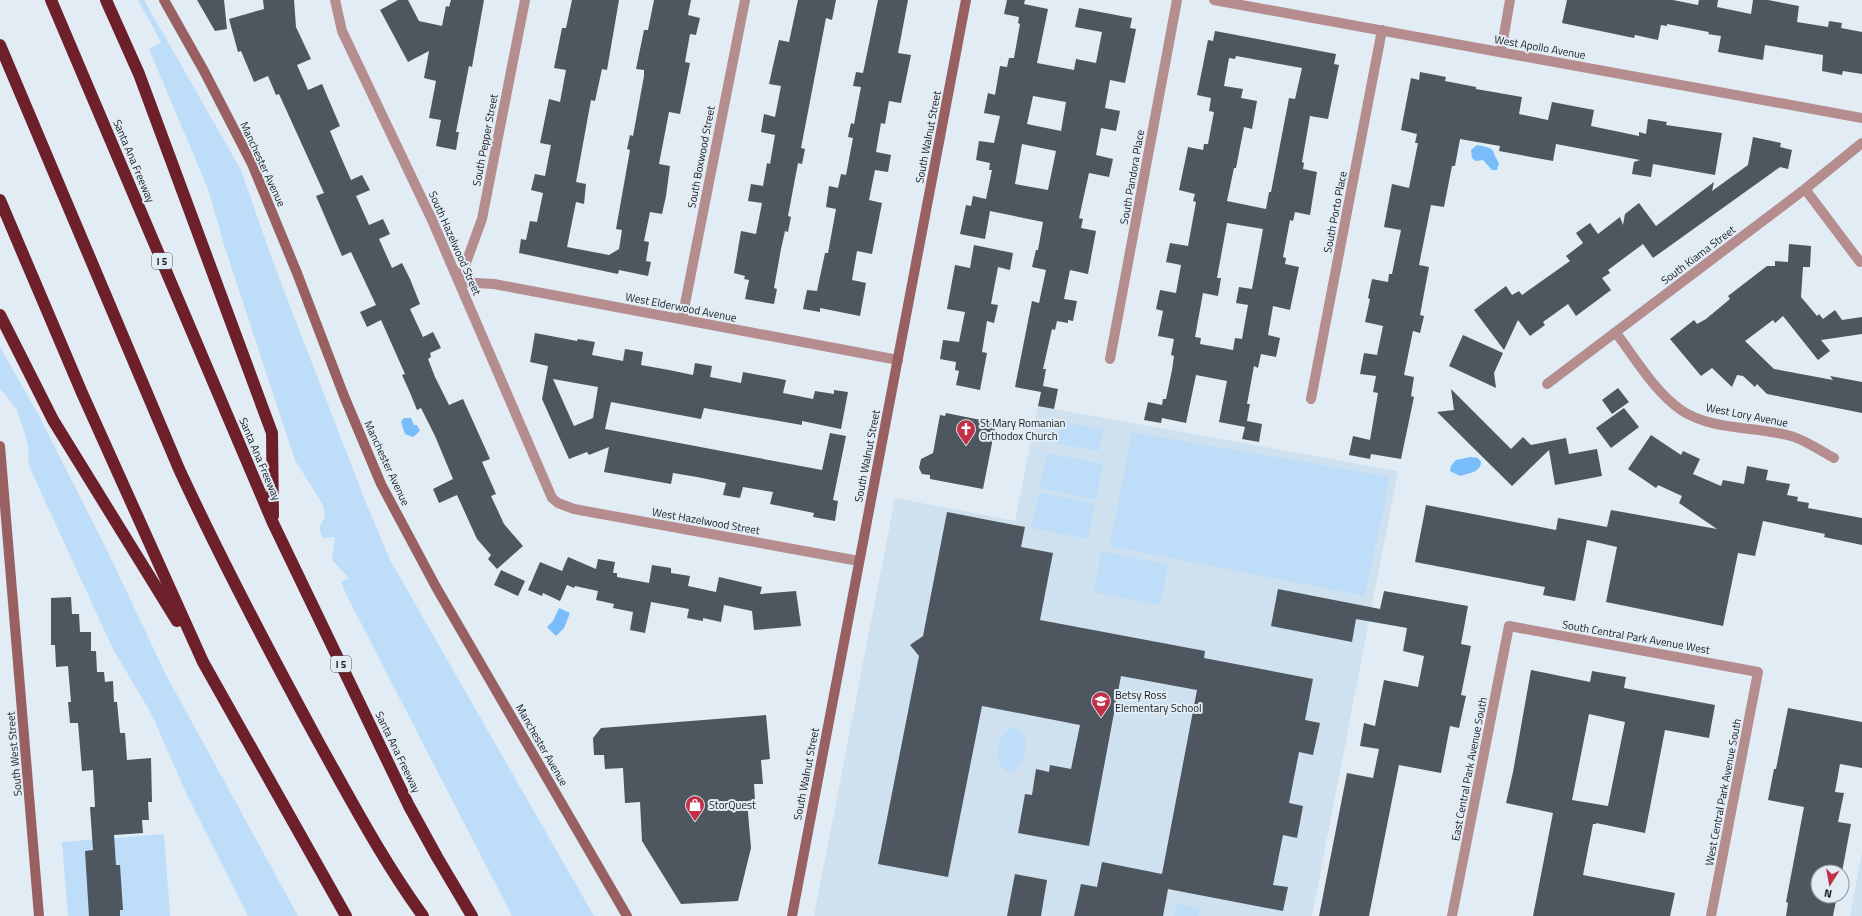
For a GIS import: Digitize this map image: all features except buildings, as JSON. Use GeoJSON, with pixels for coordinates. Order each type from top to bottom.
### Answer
{"type":"FeatureCollection","features":[{"type":"Feature","properties":{"kind":"highway","name":"Santa Ana Freeway"},"geometry":{"type":"LineString","coordinates":[[51,0],[273,523],[409,806],[472,916]]}},
{"type":"Feature","properties":{"kind":"highway"},"geometry":{"type":"LineString","coordinates":[[106,0],[138,74],[272,433],[273,523]]}},
{"type":"Feature","properties":{"kind":"highway"},"geometry":{"type":"LineString","coordinates":[[0,45],[179,469],[207,530],[266,647],[374,844],[399,883],[424,916]]}},
{"type":"Feature","properties":{"kind":"highway"},"geometry":{"type":"LineString","coordinates":[[0,200],[85,400],[203,662]]}},
{"type":"Feature","properties":{"kind":"highway"},"geometry":{"type":"LineString","coordinates":[[0,315],[53,420],[203,662],[346,916]]}},
{"type":"Feature","properties":{"kind":"street","name":"Manchester Avenue"},"geometry":{"type":"LineString","coordinates":[[164,0],[204,71],[252,164],[297,274],[344,396],[381,484],[436,587],[627,916]]}},
{"type":"Feature","properties":{"kind":"street","name":"South Hazelwood Street"},"geometry":{"type":"LineString","coordinates":[[335,0],[342,31],[432,220],[552,498]]}},
{"type":"Feature","properties":{"kind":"street","name":"South Pepper Street"},"geometry":{"type":"LineString","coordinates":[[459,282],[482,218],[525,0]]}},
{"type":"Feature","properties":{"kind":"street","name":"South Boxwood Street"},"geometry":{"type":"LineString","coordinates":[[682,319],[745,0]]}},
{"type":"Feature","properties":{"kind":"street","name":"South Walnut Street"},"geometry":{"type":"LineString","coordinates":[[792,916],[966,0]]}},
{"type":"Feature","properties":{"kind":"street","name":"South Pandora Place"},"geometry":{"type":"LineString","coordinates":[[1110,359],[1177,0]]}},
{"type":"Feature","properties":{"kind":"street","name":"West Apollo Avenue"},"geometry":{"type":"LineString","coordinates":[[1214,0],[1862,118]]}},
{"type":"Feature","properties":{"kind":"street"},"geometry":{"type":"LineString","coordinates":[[1500,52],[1510,0]]}},
{"type":"Feature","properties":{"kind":"street","name":"South Porto Place"},"geometry":{"type":"LineString","coordinates":[[1311,399],[1382,30]]}},
{"type":"Feature","properties":{"kind":"street","name":"South Kiama Street"},"geometry":{"type":"LineString","coordinates":[[1547,384],[1805,189],[1862,143]]}},
{"type":"Feature","properties":{"kind":"street"},"geometry":{"type":"LineString","coordinates":[[1805,189],[1860,262]]}},
{"type":"Feature","properties":{"kind":"street","name":"West Elderwood Avenue"},"geometry":{"type":"LineString","coordinates":[[459,282],[494,284],[898,360]]}},
{"type":"Feature","properties":{"kind":"street","name":"West Lory Avenue"},"geometry":{"type":"LineString","coordinates":[[1616,333],[1660,391],[1682,410],[1706,421],[1792,436],[1834,458]]}},
{"type":"Feature","properties":{"kind":"street","name":"South West Street"},"geometry":{"type":"LineString","coordinates":[[0,446],[39,916]]}},
{"type":"Feature","properties":{"kind":"street","name":"West Hazelwood Street"},"geometry":{"type":"LineString","coordinates":[[552,498],[558,503],[574,509],[860,561]]}},
{"type":"Feature","properties":{"kind":"street","name":"South Central Park Avenue West"},"geometry":{"type":"LineString","coordinates":[[1509,626],[1758,672]]}},
{"type":"Feature","properties":{"kind":"street","name":"East Central Park Avenue South"},"geometry":{"type":"LineString","coordinates":[[1452,916],[1509,626]]}},
{"type":"Feature","properties":{"kind":"street","name":"West Central Park Avenue South"},"geometry":{"type":"LineString","coordinates":[[1711,916],[1758,672]]}},
{"type":"Feature","properties":{"kind":"shaded area"},"geometry":{"type":"Polygon","coordinates":[[[138,0],[144,0],[241,170],[273,262],[366,503],[390,560],[594,916],[512,916],[347,596],[341,582],[349,578],[332,560],[335,537],[323,538],[319,528],[325,517],[323,505],[295,460],[225,248],[208,189],[149,49],[161,42],[138,0]]]}},
{"type":"Feature","properties":{"kind":"shaded area"},"geometry":{"type":"Polygon","coordinates":[[[0,347],[39,416],[106,548],[166,675],[298,916],[248,916],[187,795],[152,715],[113,649],[29,466],[28,444],[17,410],[0,388],[0,347]]]}},
{"type":"Feature","properties":{"kind":"shaded area","name":"Betsy Ross Elementary School"},"geometry":{"type":"Polygon","coordinates":[[[1038,406],[1398,471],[1312,916],[814,916],[895,498],[1015,521],[1038,406]]]}},
{"type":"Feature","properties":{"kind":"shaded area"},"geometry":{"type":"Polygon","coordinates":[[[1060,421],[1103,430],[1098,451],[1056,443],[1060,421]]]}},
{"type":"Feature","properties":{"kind":"shaded area"},"geometry":{"type":"Polygon","coordinates":[[[1132,432],[1390,477],[1365,596],[1110,546],[1132,432]]]}},
{"type":"Feature","properties":{"kind":"shaded area"},"geometry":{"type":"Polygon","coordinates":[[[1047,453],[1103,464],[1096,500],[1040,488],[1047,453]]]}},
{"type":"Feature","properties":{"kind":"shaded area"},"geometry":{"type":"Polygon","coordinates":[[[1039,492],[1095,504],[1088,539],[1032,528],[1039,492]]]}},
{"type":"Feature","properties":{"kind":"shaded area"},"geometry":{"type":"Polygon","coordinates":[[[1102,551],[1168,565],[1160,605],[1093,592],[1102,551]]]}},
{"type":"Feature","properties":{"kind":"shaded area"},"geometry":{"type":"Polygon","coordinates":[[[1011,728],[1017,728],[1021,732],[1026,741],[1026,746],[1024,757],[1019,767],[1009,772],[1001,768],[997,751],[1003,736],[1011,728]]]}},
{"type":"Feature","properties":{"kind":"shaded area"},"geometry":{"type":"Polygon","coordinates":[[[164,834],[170,916],[68,916],[62,842],[164,834]]]}},
{"type":"Feature","properties":{"kind":"shaded area"},"geometry":{"type":"Polygon","coordinates":[[[1862,853],[1862,916],[1850,916],[1862,853]]]}},
{"type":"Feature","properties":{"kind":"shaded area"},"geometry":{"type":"Polygon","coordinates":[[[1176,904],[1200,908],[1199,916],[1174,916],[1176,904]]]}},
{"type":"Feature","properties":{"kind":"water"},"geometry":{"type":"Polygon","coordinates":[[[1477,145],[1492,150],[1499,163],[1497,170],[1492,170],[1483,160],[1476,161],[1472,158],[1471,150],[1477,145]]]}},
{"type":"Feature","properties":{"kind":"water"},"geometry":{"type":"Polygon","coordinates":[[[404,418],[411,418],[414,425],[417,425],[420,431],[413,437],[405,434],[401,422],[404,418]]]}},
{"type":"Feature","properties":{"kind":"water"},"geometry":{"type":"Polygon","coordinates":[[[1470,457],[1478,458],[1481,462],[1477,470],[1460,476],[1450,471],[1451,466],[1456,460],[1470,457]]]}},
{"type":"Feature","properties":{"kind":"water"},"geometry":{"type":"Polygon","coordinates":[[[559,608],[570,613],[564,628],[556,636],[547,627],[553,621],[559,608]]]}},
{"type":"Feature","properties":{"kind":"place","name":"St Mary Romanian Orthodox Church"},"geometry":{"type":"Point","coordinates":[966,446]}},
{"type":"Feature","properties":{"kind":"place","name":"Betsy Ross Elementary School"},"geometry":{"type":"Point","coordinates":[1101,718]}},
{"type":"Feature","properties":{"kind":"place","name":"StorQuest"},"geometry":{"type":"Point","coordinates":[695,822]}}]}
